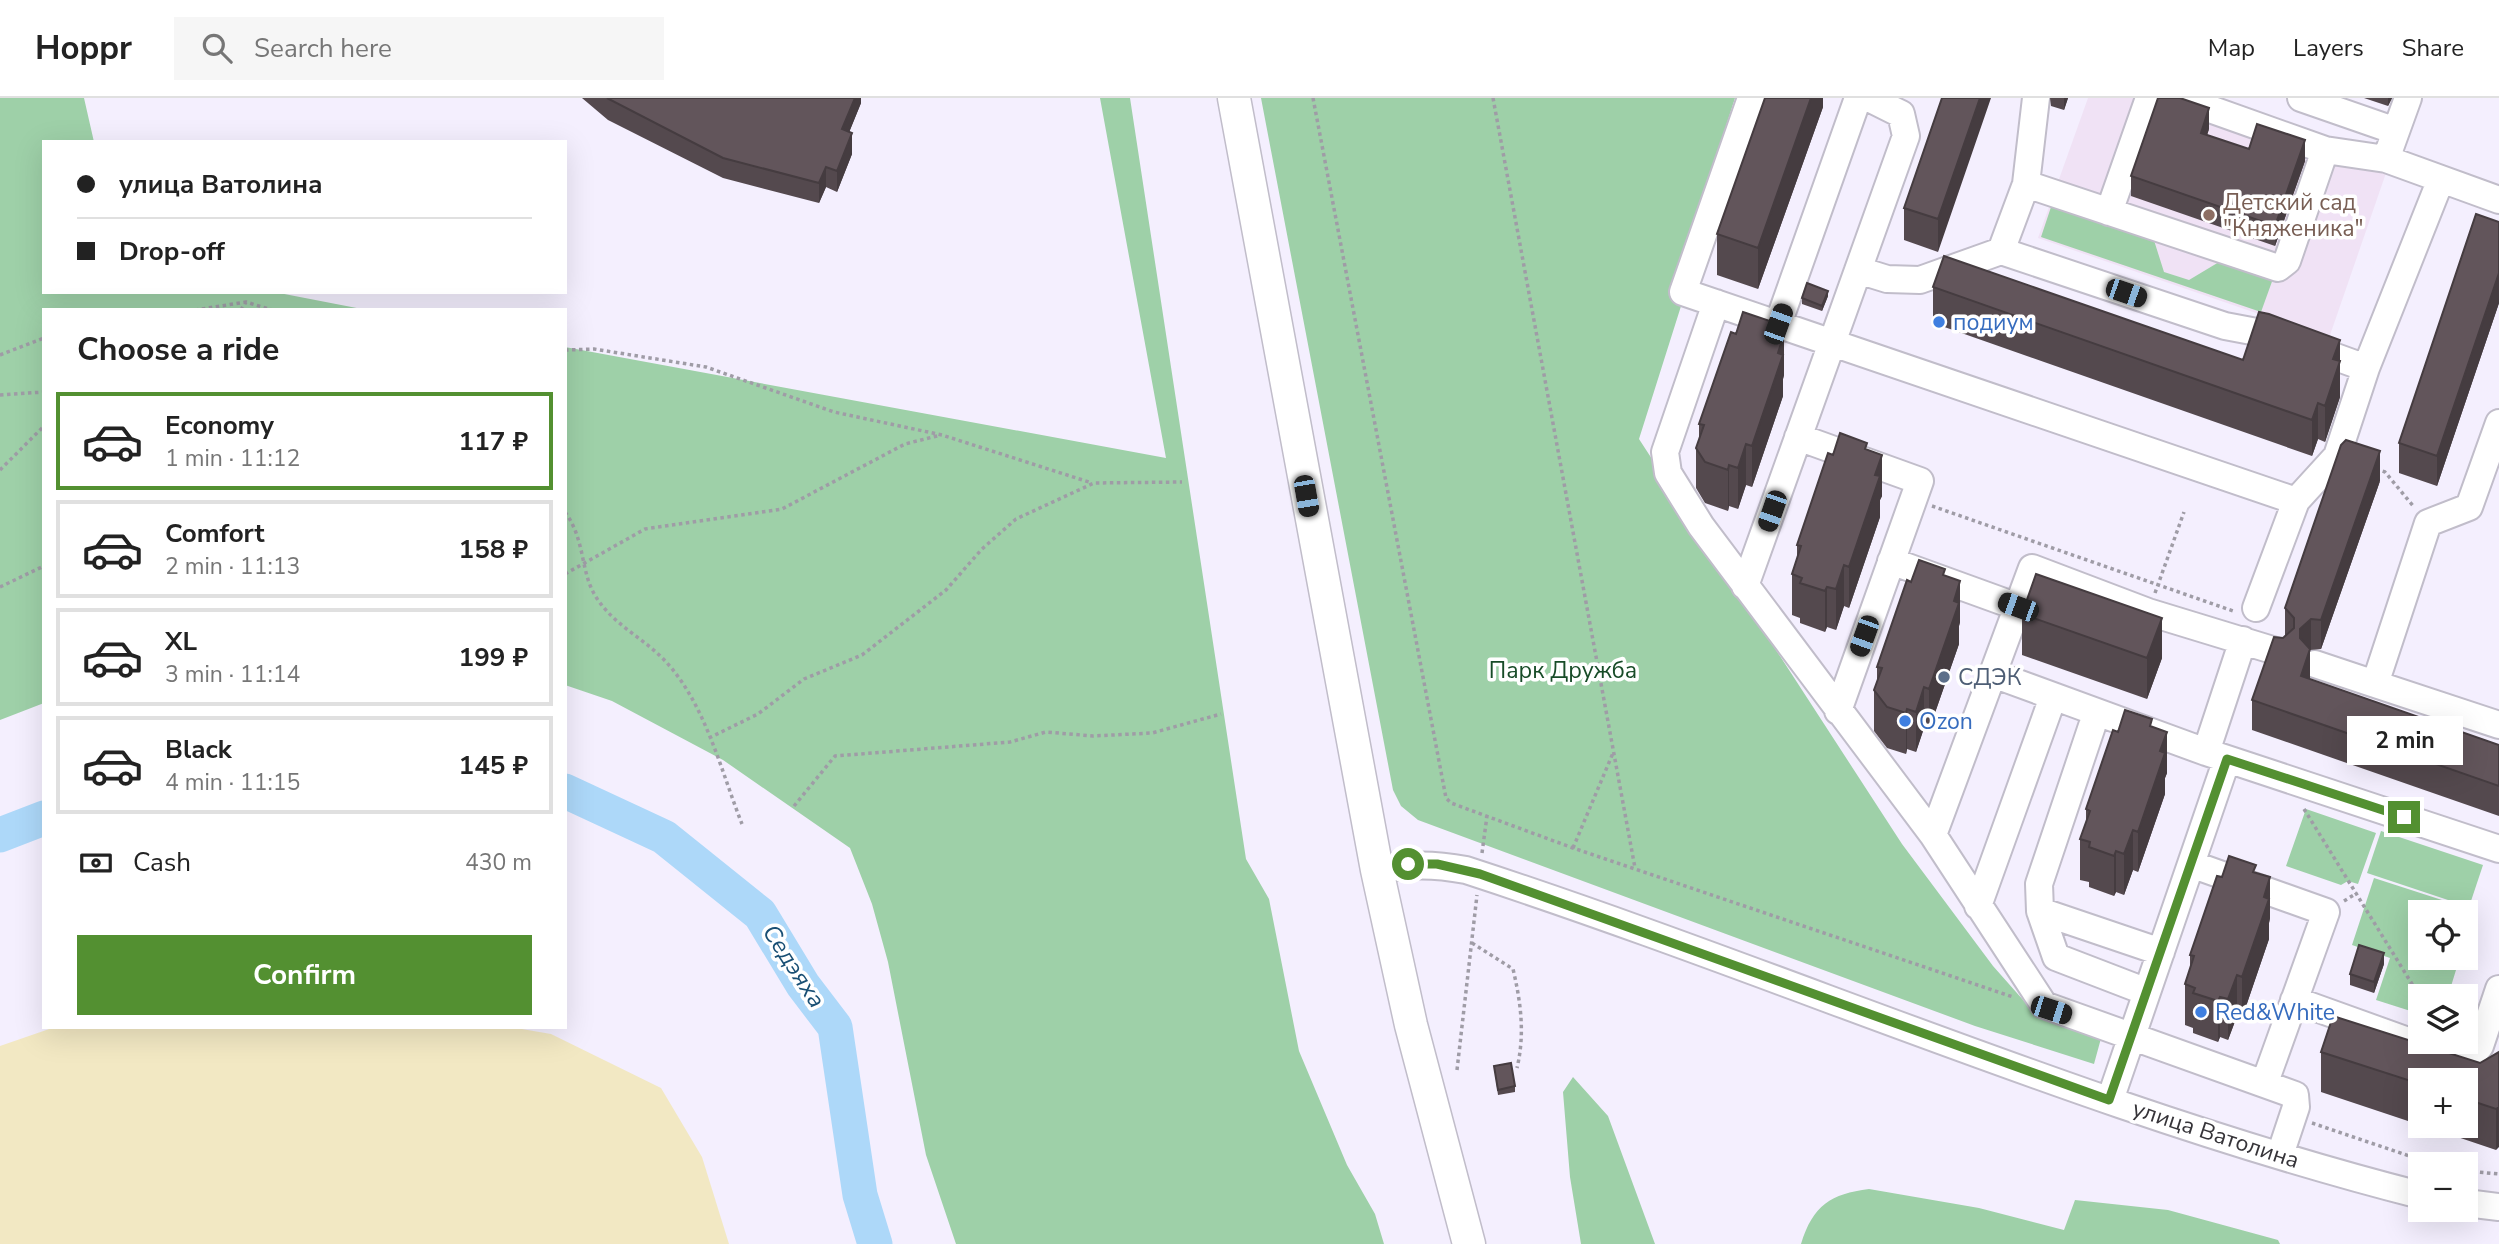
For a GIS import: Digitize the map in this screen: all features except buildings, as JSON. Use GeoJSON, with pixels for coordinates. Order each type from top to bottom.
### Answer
{"type":"FeatureCollection","features":[{"type":"Feature","properties":{"kind":"main road"},"geometry":{"type":"LineString","coordinates":[[1234,98],[1377,870],[1411,1025],[1469,1244]]}},
{"type":"Feature","properties":{"kind":"street"},"geometry":{"type":"LineString","coordinates":[[1751,98],[1683,292],[2296,501]]}},
{"type":"Feature","properties":{"kind":"street"},"geometry":{"type":"LineString","coordinates":[[2001,251],[2026,184],[2036,98]]}},
{"type":"Feature","properties":{"kind":"street"},"geometry":{"type":"LineString","coordinates":[[2109,212],[2149,98]]}},
{"type":"Feature","properties":{"kind":"street"},"geometry":{"type":"LineString","coordinates":[[2179,98],[2325,150],[2386,159],[2499,200]]}},
{"type":"Feature","properties":{"kind":"street"},"geometry":{"type":"LineString","coordinates":[[2301,98],[2396,131]]}},
{"type":"Feature","properties":{"kind":"street"},"geometry":{"type":"LineString","coordinates":[[2386,159],[2408,98]]}},
{"type":"Feature","properties":{"kind":"street"},"geometry":{"type":"LineString","coordinates":[[1745,586],[1906,136],[1906,121],[1901,114],[1872,99],[1778,324]]}},
{"type":"Feature","properties":{"kind":"street"},"geometry":{"type":"LineString","coordinates":[[2026,184],[2278,268],[2287,261],[2325,150]]}},
{"type":"Feature","properties":{"kind":"street"},"geometry":{"type":"LineString","coordinates":[[2256,608],[2296,501],[2337,456],[2366,368],[2441,179]]}},
{"type":"Feature","properties":{"kind":"street"},"geometry":{"type":"LineString","coordinates":[[1858,270],[1887,279],[1920,280],[2001,251],[2225,326],[2278,336],[2366,368]]}},
{"type":"Feature","properties":{"kind":"street"},"geometry":{"type":"LineString","coordinates":[[1716,303],[1664,462],[1668,474],[1700,526],[1933,835],[2044,1005],[2290,1091],[2297,1101],[2280,1155]]}},
{"type":"Feature","properties":{"kind":"street"},"geometry":{"type":"LineString","coordinates":[[2375,684],[2428,523],[2469,507],[2499,423]]}},
{"type":"Feature","properties":{"kind":"street"},"geometry":{"type":"LineString","coordinates":[[1798,437],[1920,481],[1838,711]]}},
{"type":"Feature","properties":{"kind":"street"},"geometry":{"type":"LineString","coordinates":[[1891,562],[2018,607]]}},
{"type":"Feature","properties":{"kind":"street"},"geometry":{"type":"LineString","coordinates":[[1933,835],[2032,568],[2148,612],[2279,652]]}},
{"type":"Feature","properties":{"kind":"street"},"geometry":{"type":"LineString","coordinates":[[2109,1100],[2191,864],[2243,640]]}},
{"type":"Feature","properties":{"kind":"street"},"geometry":{"type":"LineString","coordinates":[[2315,664],[2499,725]]}},
{"type":"Feature","properties":{"kind":"street"},"geometry":{"type":"LineString","coordinates":[[1993,674],[2217,756],[2499,849]]}},
{"type":"Feature","properties":{"kind":"street"},"geometry":{"type":"LineString","coordinates":[[1978,906],[2053,697]]}},
{"type":"Feature","properties":{"kind":"street"},"geometry":{"type":"LineString","coordinates":[[2092,726],[2039,884],[2040,911],[2056,957],[2147,992]]}},
{"type":"Feature","properties":{"kind":"street","name":"улица Ватолина"},"geometry":{"type":"LineString","coordinates":[[1377,870],[1408,864],[1437,864],[1480,874],[2109,1100],[2280,1155],[2408,1192]]}},
{"type":"Feature","properties":{"kind":"street"},"geometry":{"type":"LineString","coordinates":[[2191,864],[2326,912],[2265,1083]]}},
{"type":"Feature","properties":{"kind":"street"},"geometry":{"type":"LineString","coordinates":[[2040,911],[2161,952]]}},
{"type":"Feature","properties":{"kind":"street"},"geometry":{"type":"LineString","coordinates":[[2294,1000],[2458,1059],[2473,1054],[2480,1046],[2499,989]]}},
{"type":"Feature","properties":{"kind":"street"},"geometry":{"type":"LineString","coordinates":[[2478,1204],[2499,1207]]}},
{"type":"Feature","properties":{"kind":"path"},"geometry":{"type":"LineString","coordinates":[[1313,98],[1446,798],[1451,803],[1573,848],[2024,1001]]}},
{"type":"Feature","properties":{"kind":"path"},"geometry":{"type":"LineString","coordinates":[[1493,98],[1635,868]]}},
{"type":"Feature","properties":{"kind":"path"},"geometry":{"type":"LineString","coordinates":[[242,308],[246,302]]}},
{"type":"Feature","properties":{"kind":"path"},"geometry":{"type":"LineString","coordinates":[[208,308],[246,302],[266,308]]}},
{"type":"Feature","properties":{"kind":"path"},"geometry":{"type":"LineString","coordinates":[[0,355],[42,339]]}},
{"type":"Feature","properties":{"kind":"path"},"geometry":{"type":"LineString","coordinates":[[567,349],[594,349],[706,367],[834,412],[942,435],[1094,483],[1182,482]]}},
{"type":"Feature","properties":{"kind":"path"},"geometry":{"type":"LineString","coordinates":[[0,395],[42,393]]}},
{"type":"Feature","properties":{"kind":"path"},"geometry":{"type":"LineString","coordinates":[[0,470],[42,428]]}},
{"type":"Feature","properties":{"kind":"path"},"geometry":{"type":"LineString","coordinates":[[567,573],[579,568],[584,561],[645,529],[782,509],[905,444],[942,435]]}},
{"type":"Feature","properties":{"kind":"path"},"geometry":{"type":"LineString","coordinates":[[2373,468],[2385,472],[2428,523]]}},
{"type":"Feature","properties":{"kind":"path"},"geometry":{"type":"LineString","coordinates":[[709,738],[758,714],[804,679],[862,655],[946,590],[982,549],[1016,519],[1094,483]]}},
{"type":"Feature","properties":{"kind":"path"},"geometry":{"type":"LineString","coordinates":[[1913,499],[2228,610]]}},
{"type":"Feature","properties":{"kind":"path"},"geometry":{"type":"LineString","coordinates":[[2148,612],[2184,512]]}},
{"type":"Feature","properties":{"kind":"path"},"geometry":{"type":"LineString","coordinates":[[567,515],[577,529],[595,596],[621,626],[667,662],[695,704],[742,824]]}},
{"type":"Feature","properties":{"kind":"path"},"geometry":{"type":"LineString","coordinates":[[0,587],[42,567]]}},
{"type":"Feature","properties":{"kind":"path"},"geometry":{"type":"LineString","coordinates":[[794,806],[835,756],[1010,742],[1046,732],[1093,736],[1152,733],[1221,714]]}},
{"type":"Feature","properties":{"kind":"path"},"geometry":{"type":"LineString","coordinates":[[1573,848],[1615,750]]}},
{"type":"Feature","properties":{"kind":"path"},"geometry":{"type":"LineString","coordinates":[[2284,778],[2412,984]]}},
{"type":"Feature","properties":{"kind":"path"},"geometry":{"type":"LineString","coordinates":[[1457,1070],[1487,816]]}},
{"type":"Feature","properties":{"kind":"path"},"geometry":{"type":"LineString","coordinates":[[1472,943],[1513,969],[1520,998],[1522,1032],[1517,1068]]}},
{"type":"Feature","properties":{"kind":"path"},"geometry":{"type":"LineString","coordinates":[[2478,1172],[2499,1174]]}},
{"type":"Feature","properties":{"kind":"shaded area","name":"Детский сад \"Княженика\""},"geometry":{"type":"Polygon","coordinates":[[[2088,98],[2214,98],[2386,173],[2329,338],[2038,238],[2088,98]]]}},
{"type":"Feature","properties":{"kind":"green space"},"geometry":{"type":"Polygon","coordinates":[[[0,98],[84,98],[94,140],[42,140],[42,294],[284,294],[357,308],[42,308],[42,704],[0,720],[0,98]]]}},
{"type":"Feature","properties":{"kind":"green space"},"geometry":{"type":"Polygon","coordinates":[[[1100,98],[1130,98],[1246,859],[1269,899],[1299,1051],[1347,1165],[1375,1214],[1384,1244],[956,1244],[926,1155],[888,962],[872,904],[850,848],[723,760],[612,701],[567,686],[567,347],[1166,458],[1100,98]]]}},
{"type":"Feature","properties":{"kind":"green space","name":"Парк Дружба"},"geometry":{"type":"Polygon","coordinates":[[[1261,98],[1735,98],[1671,298],[1682,303],[1639,439],[1902,844],[1993,966],[2024,1001],[2103,1031],[2094,1064],[1975,1026],[1418,820],[1401,806],[1393,790],[1261,98]]]}},
{"type":"Feature","properties":{"kind":"green space"},"geometry":{"type":"Polygon","coordinates":[[[2053,201],[2152,234],[2164,272],[2189,280],[2224,259],[2274,276],[2261,312],[2041,237],[2053,201]]]}},
{"type":"Feature","properties":{"kind":"green space"},"geometry":{"type":"Polygon","coordinates":[[[2306,809],[2376,833],[2358,884],[2348,881],[2341,885],[2286,866],[2306,809]]]}},
{"type":"Feature","properties":{"kind":"green space"},"geometry":{"type":"Polygon","coordinates":[[[2381,831],[2483,865],[2471,900],[2448,900],[2367,873],[2381,831]]]}},
{"type":"Feature","properties":{"kind":"green space"},"geometry":{"type":"Polygon","coordinates":[[[2374,878],[2442,900],[2408,900],[2408,970],[2456,970],[2452,984],[2408,984],[2408,1010],[2376,1000],[2390,958],[2352,945],[2374,878]]]}},
{"type":"Feature","properties":{"kind":"green space"},"geometry":{"type":"Polygon","coordinates":[[[1573,1077],[1608,1116],[1655,1244],[1581,1244],[1570,1177],[1563,1092],[1573,1077]]]}},
{"type":"Feature","properties":{"kind":"green space"},"geometry":{"type":"Polygon","coordinates":[[[1869,1189],[1979,1208],[2064,1230],[2075,1200],[2168,1210],[2278,1240],[2280,1244],[1801,1244],[1811,1220],[1825,1204],[1844,1194],[1869,1189]]]}},
{"type":"Feature","properties":{"kind":"sand"},"geometry":{"type":"Polygon","coordinates":[[[49,1029],[522,1029],[551,1034],[661,1088],[702,1157],[729,1244],[0,1244],[0,1046],[49,1029]]]}},
{"type":"Feature","properties":{"kind":"waterway","name":"Седэяха"},"geometry":{"type":"LineString","coordinates":[[567,792],[664,837],[760,914],[803,985],[835,1027],[860,1195],[875,1244]]}},
{"type":"Feature","properties":{"kind":"waterway","name":"Седэяха"},"geometry":{"type":"LineString","coordinates":[[0,835],[42,819]]}},
{"type":"Feature","properties":{"kind":"place","name":"Детский сад \"Княженика\""},"geometry":{"type":"Point","coordinates":[2209,215]}},
{"type":"Feature","properties":{"kind":"place","name":"подиум"},"geometry":{"type":"Point","coordinates":[1939,322]}},
{"type":"Feature","properties":{"kind":"place","name":"СДЭК"},"geometry":{"type":"Point","coordinates":[1944,677]}},
{"type":"Feature","properties":{"kind":"place","name":"Ozon"},"geometry":{"type":"Point","coordinates":[1905,721]}},
{"type":"Feature","properties":{"kind":"place","name":"Red&White"},"geometry":{"type":"Point","coordinates":[2201,1012]}},
{"type":"Feature","properties":{"kind":"route"},"geometry":{"type":"LineString","coordinates":[[1408,864],[1437,864],[1480,874],[2109,1100],[2227,759],[2404,817]]}}]}
